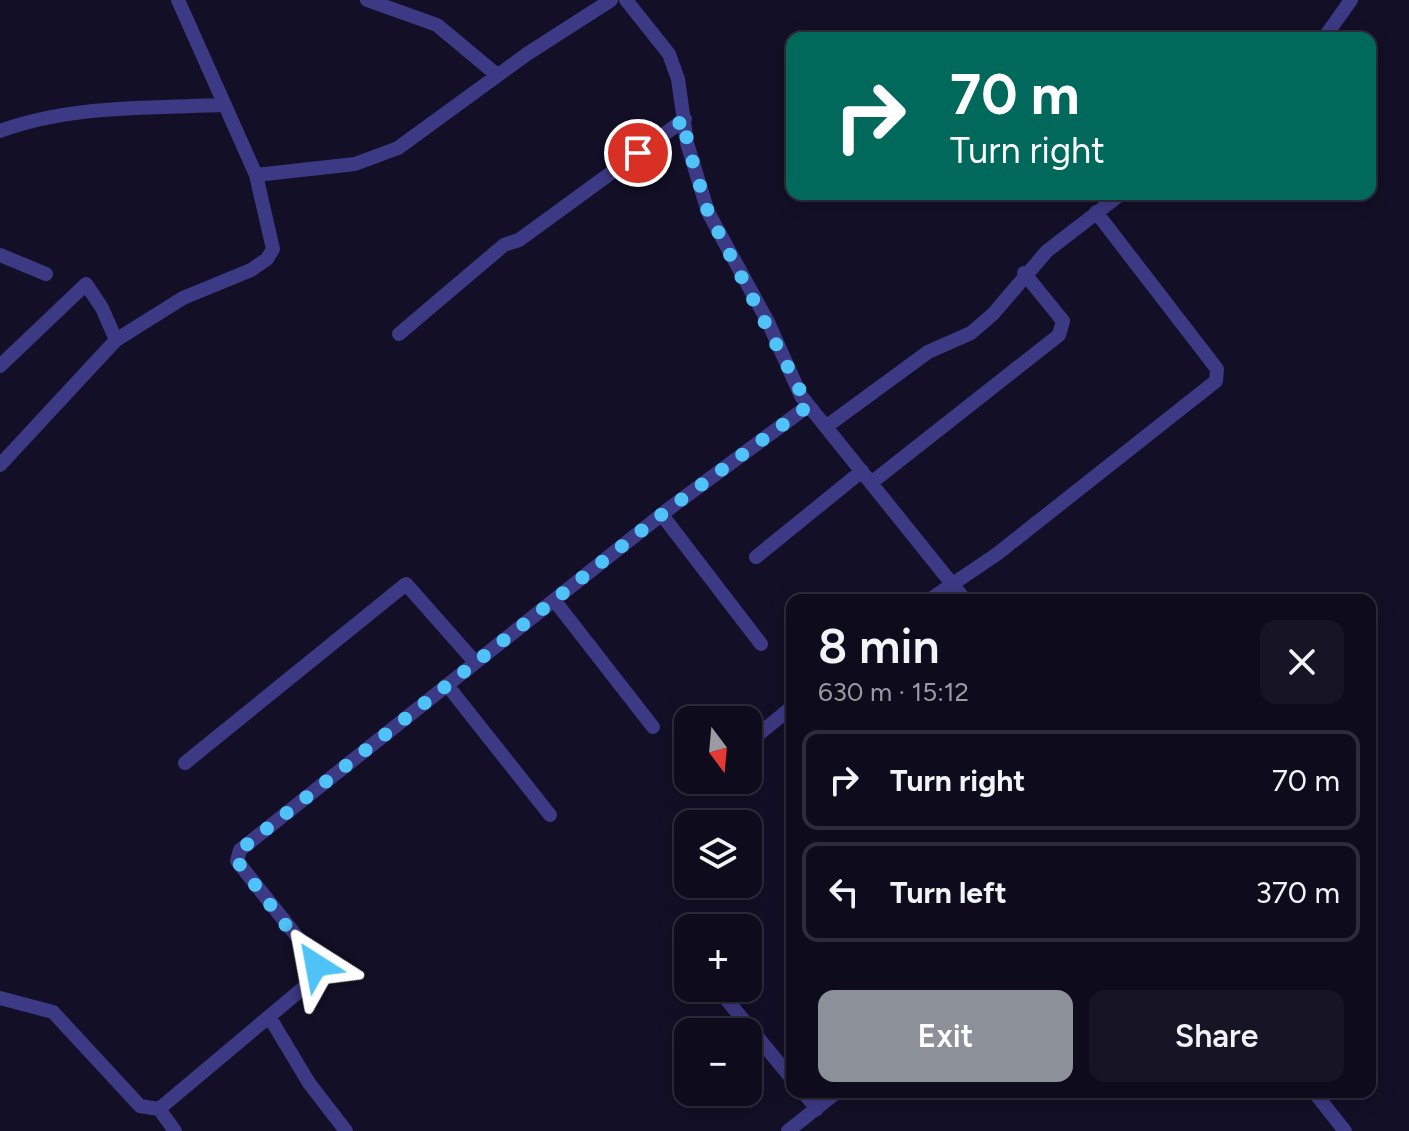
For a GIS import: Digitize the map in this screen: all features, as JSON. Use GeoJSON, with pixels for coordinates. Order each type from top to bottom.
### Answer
{"type":"FeatureCollection","features":[{"type":"Feature","properties":{"kind":"street"},"geometry":{"type":"LineString","coordinates":[[0,465],[116,340],[183,298],[251,270],[267,259],[274,242],[256,175],[178,0]]}},
{"type":"Feature","properties":{"kind":"street"},"geometry":{"type":"LineString","coordinates":[[367,0],[437,25],[497,75]]}},
{"type":"Feature","properties":{"kind":"street"},"geometry":{"type":"LineString","coordinates":[[256,175],[355,164],[398,148],[497,75],[611,0]]}},
{"type":"Feature","properties":{"kind":"street"},"geometry":{"type":"LineString","coordinates":[[626,0],[669,54],[678,79],[687,143],[708,212],[808,406],[959,594]]}},
{"type":"Feature","properties":{"kind":"street"},"geometry":{"type":"LineString","coordinates":[[1328,32],[1351,0]]}},
{"type":"Feature","properties":{"kind":"street"},"geometry":{"type":"LineString","coordinates":[[0,131],[31,120],[71,114],[225,105]]}},
{"type":"Feature","properties":{"kind":"street"},"geometry":{"type":"LineString","coordinates":[[399,334],[504,245],[519,240],[685,119]]}},
{"type":"Feature","properties":{"kind":"street"},"geometry":{"type":"LineString","coordinates":[[827,426],[928,352],[971,333],[1007,298],[1024,273],[1113,200]]}},
{"type":"Feature","properties":{"kind":"street"},"geometry":{"type":"LineString","coordinates":[[937,594],[997,554],[1216,381],[1217,369],[1096,212]]}},
{"type":"Feature","properties":{"kind":"street"},"geometry":{"type":"LineString","coordinates":[[0,255],[46,274]]}},
{"type":"Feature","properties":{"kind":"street"},"geometry":{"type":"LineString","coordinates":[[756,557],[1059,335],[1063,321],[1024,273]]}},
{"type":"Feature","properties":{"kind":"street"},"geometry":{"type":"LineString","coordinates":[[0,366],[86,284],[102,308],[116,340]]}},
{"type":"Feature","properties":{"kind":"street"},"geometry":{"type":"LineString","coordinates":[[159,1109],[315,978],[316,965],[237,861],[236,855],[662,515],[808,406]]}},
{"type":"Feature","properties":{"kind":"street"},"geometry":{"type":"LineString","coordinates":[[662,515],[761,644]]}},
{"type":"Feature","properties":{"kind":"street"},"geometry":{"type":"LineString","coordinates":[[185,763],[406,584],[475,662]]}},
{"type":"Feature","properties":{"kind":"street"},"geometry":{"type":"LineString","coordinates":[[554,600],[653,727]]}},
{"type":"Feature","properties":{"kind":"street"},"geometry":{"type":"LineString","coordinates":[[447,685],[550,815]]}},
{"type":"Feature","properties":{"kind":"street"},"geometry":{"type":"LineString","coordinates":[[762,732],[786,712]]}},
{"type":"Feature","properties":{"kind":"street"},"geometry":{"type":"LineString","coordinates":[[0,998],[53,1012],[140,1106],[159,1109],[175,1131]]}},
{"type":"Feature","properties":{"kind":"street"},"geometry":{"type":"LineString","coordinates":[[729,1002],[786,1072]]}},
{"type":"Feature","properties":{"kind":"street"},"geometry":{"type":"LineString","coordinates":[[270,1018],[309,1083],[346,1131]]}},
{"type":"Feature","properties":{"kind":"street"},"geometry":{"type":"LineString","coordinates":[[808,1098],[817,1109]]}},
{"type":"Feature","properties":{"kind":"street"},"geometry":{"type":"LineString","coordinates":[[788,1131],[830,1098]]}},
{"type":"Feature","properties":{"kind":"street"},"geometry":{"type":"LineString","coordinates":[[1319,1098],[1345,1131]]}},
{"type":"Feature","properties":{"kind":"route"},"geometry":{"type":"LineString","coordinates":[[316,965],[314,958],[237,861],[236,855],[240,850],[666,511],[808,406],[768,322],[708,212],[687,143],[685,119],[638,153]]}}]}
